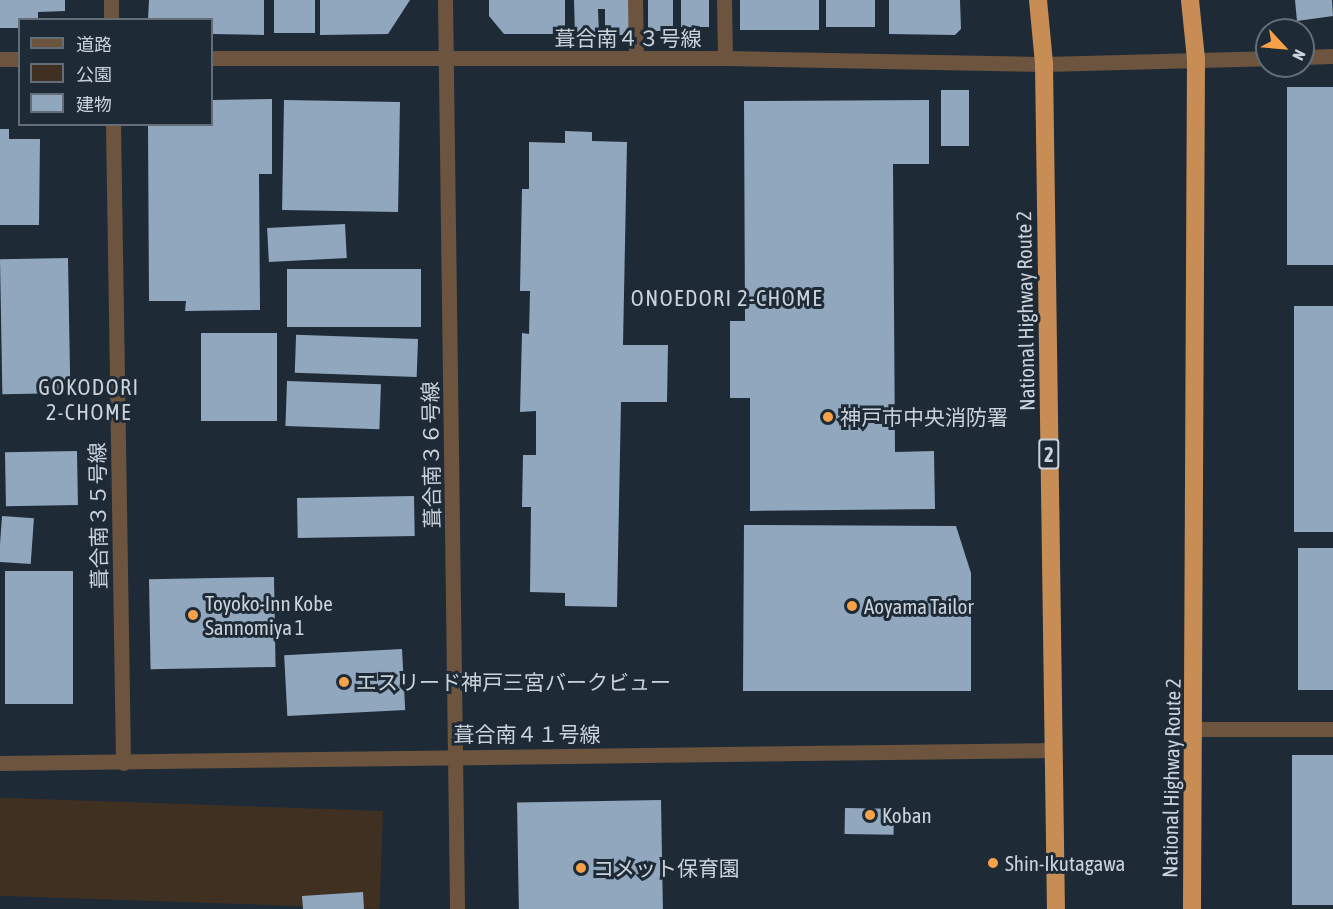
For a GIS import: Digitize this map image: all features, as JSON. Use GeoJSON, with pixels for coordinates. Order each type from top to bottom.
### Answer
{"type":"FeatureCollection","features":[{"type":"Feature","properties":{"kind":"highway","name":"National Highway Route 2"},"geometry":{"type":"LineString","coordinates":[[1038,0],[1044,64],[1056,909]]}},
{"type":"Feature","properties":{"kind":"highway","name":"National Highway Route 2"},"geometry":{"type":"LineString","coordinates":[[1190,0],[1196,59],[1195,729],[1192,909]]}},
{"type":"Feature","properties":{"kind":"street"},"geometry":{"type":"LineString","coordinates":[[111,0],[111,18]]}},
{"type":"Feature","properties":{"kind":"street","name":"葺合南３６号線"},"geometry":{"type":"LineString","coordinates":[[445,0],[457,909]]}},
{"type":"Feature","properties":{"kind":"street"},"geometry":{"type":"LineString","coordinates":[[635,0],[636,58]]}},
{"type":"Feature","properties":{"kind":"street"},"geometry":{"type":"LineString","coordinates":[[724,0],[724,58]]}},
{"type":"Feature","properties":{"kind":"street"},"geometry":{"type":"LineString","coordinates":[[1315,57],[1333,56]]}},
{"type":"Feature","properties":{"kind":"street","name":"葺合南４３号線"},"geometry":{"type":"LineString","coordinates":[[213,58],[446,60],[724,58],[1044,64],[1255,58]]}},
{"type":"Feature","properties":{"kind":"street"},"geometry":{"type":"LineString","coordinates":[[0,59],[18,59]]}},
{"type":"Feature","properties":{"kind":"street","name":"葺合南３５号線"},"geometry":{"type":"LineString","coordinates":[[113,126],[123,763]]}},
{"type":"Feature","properties":{"kind":"street"},"geometry":{"type":"LineString","coordinates":[[1195,729],[1333,729]]}},
{"type":"Feature","properties":{"kind":"street","name":"葺合南４１号線"},"geometry":{"type":"LineString","coordinates":[[0,764],[456,755],[1053,750]]}},
{"type":"Feature","properties":{"kind":"green space"},"geometry":{"type":"Polygon","coordinates":[[[0,798],[383,811],[380,909],[0,896],[0,798]]]}},
{"type":"Feature","properties":{"kind":"building"},"geometry":{"type":"Polygon","coordinates":[[[0,0],[65,0],[65,11],[38,12],[38,18],[18,18],[18,28],[0,28],[0,0]]]}},
{"type":"Feature","properties":{"kind":"building"},"geometry":{"type":"Polygon","coordinates":[[[149,0],[264,0],[264,35],[213,34],[213,18],[148,18],[149,0]]]}},
{"type":"Feature","properties":{"kind":"building"},"geometry":{"type":"Polygon","coordinates":[[[274,0],[315,0],[315,33],[274,33],[274,0]]]}},
{"type":"Feature","properties":{"kind":"building"},"geometry":{"type":"Polygon","coordinates":[[[320,0],[410,0],[388,34],[320,35],[320,0]]]}},
{"type":"Feature","properties":{"kind":"building"},"geometry":{"type":"Polygon","coordinates":[[[489,0],[565,0],[565,34],[504,34],[489,16],[489,0]]]}},
{"type":"Feature","properties":{"kind":"building"},"geometry":{"type":"Polygon","coordinates":[[[574,0],[631,0],[631,35],[605,35],[605,9],[598,9],[599,34],[575,35],[574,0]]]}},
{"type":"Feature","properties":{"kind":"building"},"geometry":{"type":"Polygon","coordinates":[[[648,0],[673,0],[673,31],[648,31],[648,0]]]}},
{"type":"Feature","properties":{"kind":"building"},"geometry":{"type":"Polygon","coordinates":[[[681,0],[709,0],[709,27],[681,27],[681,0]]]}},
{"type":"Feature","properties":{"kind":"building"},"geometry":{"type":"Polygon","coordinates":[[[740,0],[819,0],[819,30],[740,30],[740,0]]]}},
{"type":"Feature","properties":{"kind":"building"},"geometry":{"type":"Polygon","coordinates":[[[826,0],[875,0],[875,27],[826,27],[826,0]]]}},
{"type":"Feature","properties":{"kind":"building"},"geometry":{"type":"Polygon","coordinates":[[[889,0],[960,0],[961,29],[955,35],[889,34],[889,0]]]}},
{"type":"Feature","properties":{"kind":"building"},"geometry":{"type":"Polygon","coordinates":[[[1295,0],[1332,0],[1333,16],[1297,18],[1295,0]]]}},
{"type":"Feature","properties":{"kind":"building"},"geometry":{"type":"Polygon","coordinates":[[[1287,87],[1333,87],[1333,265],[1287,265],[1287,87]]]}},
{"type":"Feature","properties":{"kind":"building"},"geometry":{"type":"Polygon","coordinates":[[[941,90],[969,90],[969,146],[941,146],[941,90]]]}},
{"type":"Feature","properties":{"kind":"building"},"geometry":{"type":"Polygon","coordinates":[[[272,99],[272,174],[259,174],[260,310],[185,311],[186,301],[149,301],[148,126],[213,126],[213,100],[272,99]]]}},
{"type":"Feature","properties":{"kind":"building"},"geometry":{"type":"Polygon","coordinates":[[[284,100],[400,102],[398,212],[282,210],[284,100]]]}},
{"type":"Feature","properties":{"kind":"building"},"geometry":{"type":"Polygon","coordinates":[[[929,100],[929,164],[893,164],[895,452],[934,451],[935,509],[750,511],[750,398],[730,398],[730,321],[745,321],[744,101],[929,100]]]}},
{"type":"Feature","properties":{"kind":"building"},"geometry":{"type":"Polygon","coordinates":[[[0,129],[9,129],[9,139],[40,139],[39,225],[0,225],[0,129]]]}},
{"type":"Feature","properties":{"kind":"building"},"geometry":{"type":"Polygon","coordinates":[[[565,131],[592,132],[592,141],[627,142],[623,345],[668,345],[667,402],[621,402],[617,607],[565,606],[565,593],[530,592],[531,507],[522,507],[523,455],[536,455],[536,411],[520,412],[522,333],[529,334],[530,291],[520,291],[522,189],[529,189],[529,142],[565,143],[565,131]]]}},
{"type":"Feature","properties":{"kind":"building"},"geometry":{"type":"Polygon","coordinates":[[[345,224],[347,258],[269,262],[267,228],[345,224]]]}},
{"type":"Feature","properties":{"kind":"building"},"geometry":{"type":"Polygon","coordinates":[[[68,258],[70,393],[2,394],[0,259],[68,258]]]}},
{"type":"Feature","properties":{"kind":"building"},"geometry":{"type":"Polygon","coordinates":[[[287,269],[421,269],[421,327],[287,327],[287,269]]]}},
{"type":"Feature","properties":{"kind":"building"},"geometry":{"type":"Polygon","coordinates":[[[1294,306],[1333,306],[1333,532],[1294,532],[1294,306]]]}},
{"type":"Feature","properties":{"kind":"building"},"geometry":{"type":"Polygon","coordinates":[[[201,333],[277,333],[277,421],[201,421],[201,333]]]}},
{"type":"Feature","properties":{"kind":"building"},"geometry":{"type":"Polygon","coordinates":[[[296,335],[418,339],[417,377],[295,373],[296,335]]]}},
{"type":"Feature","properties":{"kind":"building"},"geometry":{"type":"Polygon","coordinates":[[[287,381],[381,384],[379,429],[285,426],[287,381]]]}},
{"type":"Feature","properties":{"kind":"building"},"geometry":{"type":"Polygon","coordinates":[[[77,451],[78,505],[6,506],[5,452],[77,451]]]}},
{"type":"Feature","properties":{"kind":"building"},"geometry":{"type":"Polygon","coordinates":[[[414,496],[415,536],[298,538],[297,498],[414,496]]]}},
{"type":"Feature","properties":{"kind":"building"},"geometry":{"type":"Polygon","coordinates":[[[2,516],[34,518],[31,564],[0,562],[2,516]]]}},
{"type":"Feature","properties":{"kind":"building"},"geometry":{"type":"Polygon","coordinates":[[[744,525],[956,526],[971,573],[971,691],[743,691],[744,525]]]}},
{"type":"Feature","properties":{"kind":"building"},"geometry":{"type":"Polygon","coordinates":[[[1298,548],[1333,548],[1333,690],[1298,690],[1298,548]]]}},
{"type":"Feature","properties":{"kind":"building"},"geometry":{"type":"Polygon","coordinates":[[[5,571],[73,571],[73,704],[5,704],[5,571]]]}},
{"type":"Feature","properties":{"kind":"building"},"geometry":{"type":"Polygon","coordinates":[[[274,577],[276,667],[151,669],[149,579],[274,577]]]}},
{"type":"Feature","properties":{"kind":"building","name":"エスリード神戸三宮バークビュー"},"geometry":{"type":"Polygon","coordinates":[[[402,649],[405,710],[287,716],[284,655],[402,649]]]}},
{"type":"Feature","properties":{"kind":"building"},"geometry":{"type":"Polygon","coordinates":[[[1292,755],[1333,755],[1333,905],[1292,905],[1292,755]]]}},
{"type":"Feature","properties":{"kind":"building"},"geometry":{"type":"Polygon","coordinates":[[[661,800],[663,909],[519,909],[517,803],[661,800]]]}},
{"type":"Feature","properties":{"kind":"building"},"geometry":{"type":"Polygon","coordinates":[[[845,808],[894,809],[894,835],[845,834],[845,808]]]}},
{"type":"Feature","properties":{"kind":"building"},"geometry":{"type":"Polygon","coordinates":[[[363,892],[364,909],[303,909],[302,896],[363,892]]]}},
{"type":"Feature","properties":{"kind":"place","name":"神戸市中央消防署"},"geometry":{"type":"Point","coordinates":[828,417]}},
{"type":"Feature","properties":{"kind":"place","name":"Aoyama Tailor"},"geometry":{"type":"Point","coordinates":[852,606]}},
{"type":"Feature","properties":{"kind":"place","name":"Toyoko-Inn Kobe Sannomiya 1"},"geometry":{"type":"Point","coordinates":[193,615]}},
{"type":"Feature","properties":{"kind":"place","name":"エスリード神戸三宮バークビュー"},"geometry":{"type":"Point","coordinates":[344,682]}},
{"type":"Feature","properties":{"kind":"place","name":"Koban"},"geometry":{"type":"Point","coordinates":[870,815]}},
{"type":"Feature","properties":{"kind":"place","name":"Shin-Ikutagawa"},"geometry":{"type":"Point","coordinates":[993,863]}},
{"type":"Feature","properties":{"kind":"place","name":"コメット保育園"},"geometry":{"type":"Point","coordinates":[581,868]}},
{"type":"Feature","properties":{"kind":"district","name":"ONOEDORI 2-CHOME"},"geometry":{"type":"Point","coordinates":[727,299]}},
{"type":"Feature","properties":{"kind":"district","name":"GOKODORI 2-CHOME"},"geometry":{"type":"Point","coordinates":[89,400]}}]}
